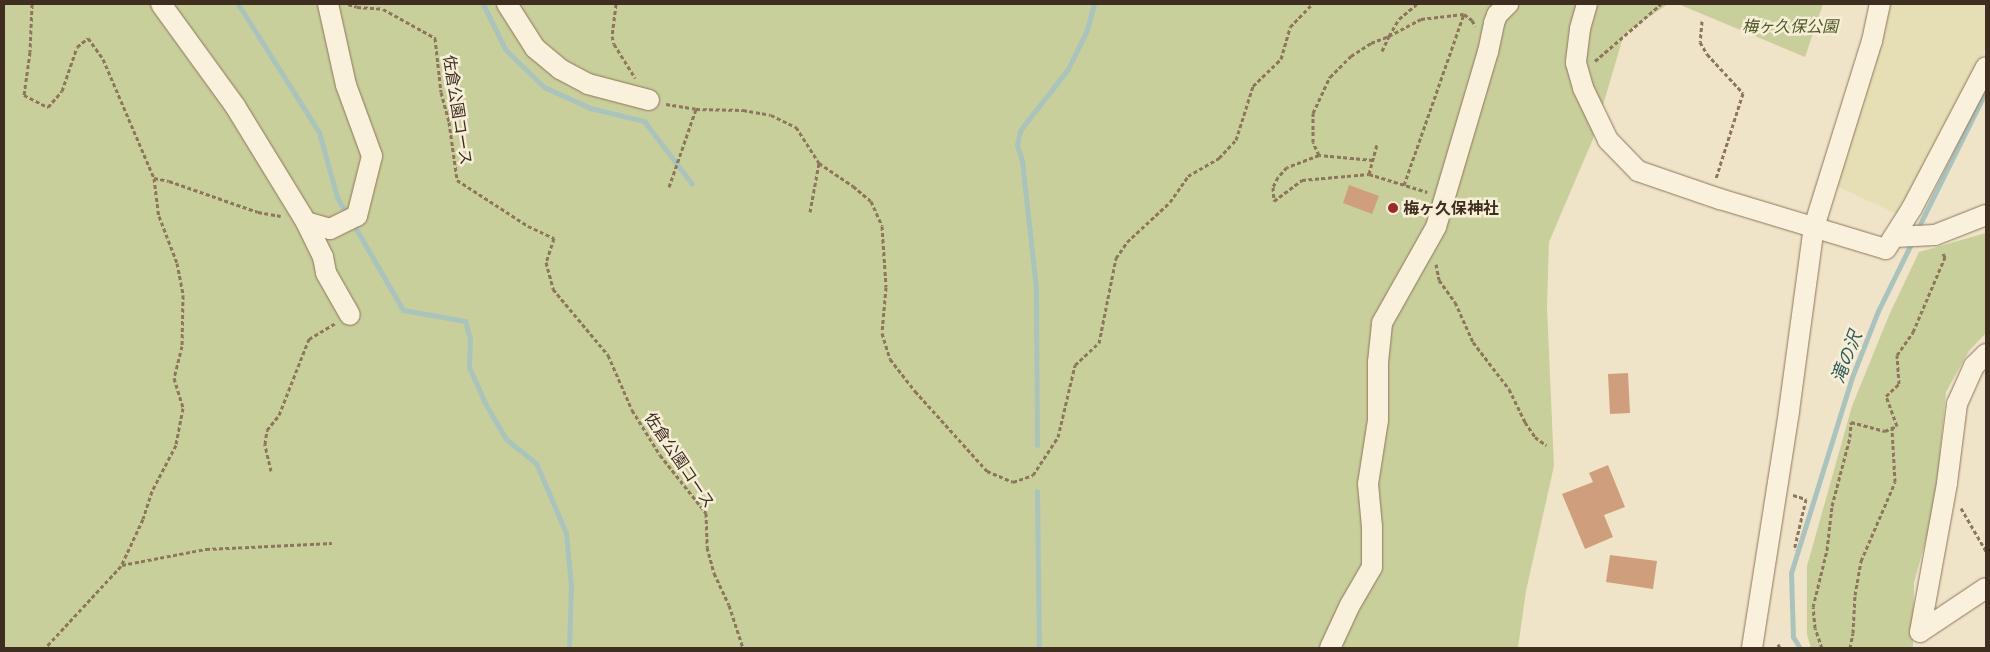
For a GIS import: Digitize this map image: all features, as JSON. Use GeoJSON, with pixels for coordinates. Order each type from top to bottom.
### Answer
{"type":"FeatureCollection","features":[{"type":"Feature","properties":{"kind":"street"},"geometry":{"type":"LineString","coordinates":[[161,4],[235,106],[306,222],[323,257],[326,273],[350,314]]}},
{"type":"Feature","properties":{"kind":"street"},"geometry":{"type":"LineString","coordinates":[[306,222],[330,229],[357,216],[372,156],[346,85],[328,4]]}},
{"type":"Feature","properties":{"kind":"street"},"geometry":{"type":"LineString","coordinates":[[507,4],[535,48],[560,69],[588,84],[649,100]]}},
{"type":"Feature","properties":{"kind":"street"},"geometry":{"type":"LineString","coordinates":[[1330,648],[1350,605],[1372,567],[1372,527],[1368,484],[1378,420],[1378,362],[1382,323],[1436,227],[1488,52],[1497,15],[1508,4]]}},
{"type":"Feature","properties":{"kind":"street"},"geometry":{"type":"LineString","coordinates":[[1586,4],[1580,29],[1576,63],[1583,88],[1608,140],[1638,171],[1710,196],[1886,249],[1898,237],[1986,67]]}},
{"type":"Feature","properties":{"kind":"street"},"geometry":{"type":"LineString","coordinates":[[1752,648],[1789,411],[1814,227],[1872,41],[1880,4]]}},
{"type":"Feature","properties":{"kind":"street"},"geometry":{"type":"LineString","coordinates":[[1898,237],[1931,235],[1986,215]]}},
{"type":"Feature","properties":{"kind":"street"},"geometry":{"type":"LineString","coordinates":[[1986,354],[1974,366],[1957,404],[1947,483],[1920,632],[1986,588]]}},
{"type":"Feature","properties":{"kind":"path"},"geometry":{"type":"LineString","coordinates":[[32,4],[30,52],[24,96],[48,107],[62,91],[77,47],[88,38],[103,59],[154,178],[159,216],[177,263],[183,295],[182,346],[174,378],[183,408],[176,445],[152,491],[144,519],[121,566],[45,648]]}},
{"type":"Feature","properties":{"kind":"path","name":"佐倉公園コース"},"geometry":{"type":"LineString","coordinates":[[348,4],[356,7],[383,9],[434,38],[441,92],[449,122],[457,180],[528,226],[554,238],[546,262],[553,289],[608,355],[632,410],[660,455],[706,513],[707,547],[714,573],[744,648]]}},
{"type":"Feature","properties":{"kind":"path"},"geometry":{"type":"LineString","coordinates":[[616,4],[612,36],[614,44],[649,100],[696,109],[743,110],[771,114],[796,127],[819,163],[853,186],[871,202],[882,226],[886,286],[882,333],[890,359],[915,391],[987,472],[1013,482],[1032,475],[1058,437],[1075,366],[1099,343],[1116,258],[1128,242],[1170,202],[1188,176],[1219,158],[1236,140],[1252,86],[1281,58],[1290,27],[1312,4]]}},
{"type":"Feature","properties":{"kind":"path"},"geometry":{"type":"LineString","coordinates":[[1382,51],[1399,19],[1417,4]]}},
{"type":"Feature","properties":{"kind":"path"},"geometry":{"type":"LineString","coordinates":[[1579,74],[1661,4]]}},
{"type":"Feature","properties":{"kind":"path"},"geometry":{"type":"LineString","coordinates":[[1404,184],[1464,14]]}},
{"type":"Feature","properties":{"kind":"path"},"geometry":{"type":"LineString","coordinates":[[1319,154],[1313,142],[1313,113],[1330,77],[1351,56],[1371,43],[1421,19],[1464,14],[1472,20],[1488,52]]}},
{"type":"Feature","properties":{"kind":"path"},"geometry":{"type":"LineString","coordinates":[[1702,21],[1700,42],[1707,54],[1743,92],[1710,196]]}},
{"type":"Feature","properties":{"kind":"path"},"geometry":{"type":"LineString","coordinates":[[670,186],[696,109]]}},
{"type":"Feature","properties":{"kind":"path"},"geometry":{"type":"LineString","coordinates":[[1369,174],[1377,144]]}},
{"type":"Feature","properties":{"kind":"path"},"geometry":{"type":"LineString","coordinates":[[1373,160],[1319,154],[1287,167],[1278,177],[1273,187],[1274,201],[1302,180],[1369,174],[1445,197]]}},
{"type":"Feature","properties":{"kind":"path"},"geometry":{"type":"LineString","coordinates":[[810,212],[819,163]]}},
{"type":"Feature","properties":{"kind":"path"},"geometry":{"type":"LineString","coordinates":[[154,178],[169,181],[258,212],[306,222]]}},
{"type":"Feature","properties":{"kind":"path"},"geometry":{"type":"LineString","coordinates":[[1822,648],[1815,628],[1813,607],[1827,550],[1832,506],[1850,437],[1851,422],[1885,431],[1897,426],[1886,396],[1899,384],[1897,355],[1913,332],[1945,257],[1931,235]]}},
{"type":"Feature","properties":{"kind":"path"},"geometry":{"type":"LineString","coordinates":[[1428,240],[1434,254],[1439,280],[1455,302],[1473,342],[1509,389],[1524,422],[1535,437],[1546,445]]}},
{"type":"Feature","properties":{"kind":"path"},"geometry":{"type":"LineString","coordinates":[[271,472],[265,444],[267,430],[279,415],[309,339],[350,314]]}},
{"type":"Feature","properties":{"kind":"path"},"geometry":{"type":"LineString","coordinates":[[1850,648],[1853,633],[1854,595],[1861,561],[1895,482],[1892,428]]}},
{"type":"Feature","properties":{"kind":"path"},"geometry":{"type":"LineString","coordinates":[[1947,483],[1986,551]]}},
{"type":"Feature","properties":{"kind":"path"},"geometry":{"type":"LineString","coordinates":[[1776,490],[1806,499],[1794,550]]}},
{"type":"Feature","properties":{"kind":"path"},"geometry":{"type":"LineString","coordinates":[[121,566],[206,549],[332,543]]}},
{"type":"Feature","properties":{"kind":"path"},"geometry":{"type":"LineString","coordinates":[[1778,644],[1780,648]]}},
{"type":"Feature","properties":{"kind":"shaded area"},"geometry":{"type":"Polygon","coordinates":[[[1889,4],[1986,4],[1986,49],[1899,215],[1836,186],[1889,4]]]}},
{"type":"Feature","properties":{"kind":"green space"},"geometry":{"type":"Polygon","coordinates":[[[4,4],[1668,4],[1624,34],[1593,139],[1549,242],[1547,307],[1554,466],[1526,591],[1518,648],[4,648],[4,4]]]}},
{"type":"Feature","properties":{"kind":"green space","name":"梅ヶ久保公園"},"geometry":{"type":"Polygon","coordinates":[[[1678,4],[1823,4],[1805,57],[1678,4]]]}},
{"type":"Feature","properties":{"kind":"green space"},"geometry":{"type":"Polygon","coordinates":[[[1986,233],[1986,333],[1969,351],[1946,392],[1935,506],[1914,583],[1913,648],[1811,648],[1807,635],[1807,566],[1852,406],[1890,313],[1919,252],[1986,233]]]}},
{"type":"Feature","properties":{"kind":"building"},"geometry":{"type":"Polygon","coordinates":[[[1349,185],[1379,196],[1372,214],[1343,203],[1349,185]]]}},
{"type":"Feature","properties":{"kind":"building"},"geometry":{"type":"Polygon","coordinates":[[[1628,373],[1630,413],[1610,414],[1608,374],[1628,373]]]}},
{"type":"Feature","properties":{"kind":"building"},"geometry":{"type":"Polygon","coordinates":[[[1608,465],[1625,507],[1604,515],[1613,537],[1585,549],[1562,494],[1593,482],[1589,473],[1608,465]]]}},
{"type":"Feature","properties":{"kind":"building"},"geometry":{"type":"Polygon","coordinates":[[[1610,555],[1657,561],[1653,589],[1606,582],[1610,555]]]}},
{"type":"Feature","properties":{"kind":"waterway"},"geometry":{"type":"LineString","coordinates":[[238,4],[319,132],[337,197],[347,215]]}},
{"type":"Feature","properties":{"kind":"waterway"},"geometry":{"type":"LineString","coordinates":[[483,4],[505,49],[544,87],[590,108],[644,121],[692,184]]}},
{"type":"Feature","properties":{"kind":"waterway"},"geometry":{"type":"LineString","coordinates":[[1037,445],[1036,288],[1022,161],[1017,145],[1020,131],[1068,69],[1087,30],[1094,4]]}},
{"type":"Feature","properties":{"kind":"waterway","name":"滝の沢"},"geometry":{"type":"LineString","coordinates":[[1917,230],[1986,91]]}},
{"type":"Feature","properties":{"kind":"waterway"},"geometry":{"type":"LineString","coordinates":[[352,222],[403,310],[465,321],[470,338],[469,367],[485,403],[506,439],[536,463],[566,533],[571,587],[569,648]]}},
{"type":"Feature","properties":{"kind":"waterway","name":"滝の沢"},"geometry":{"type":"LineString","coordinates":[[1800,648],[1793,637],[1791,573],[1852,377],[1878,311],[1913,240]]}},
{"type":"Feature","properties":{"kind":"waterway"},"geometry":{"type":"LineString","coordinates":[[1037,491],[1039,648]]}},
{"type":"Feature","properties":{"kind":"place","name":"梅ヶ久保神社"},"geometry":{"type":"Point","coordinates":[1393,208]}}]}
